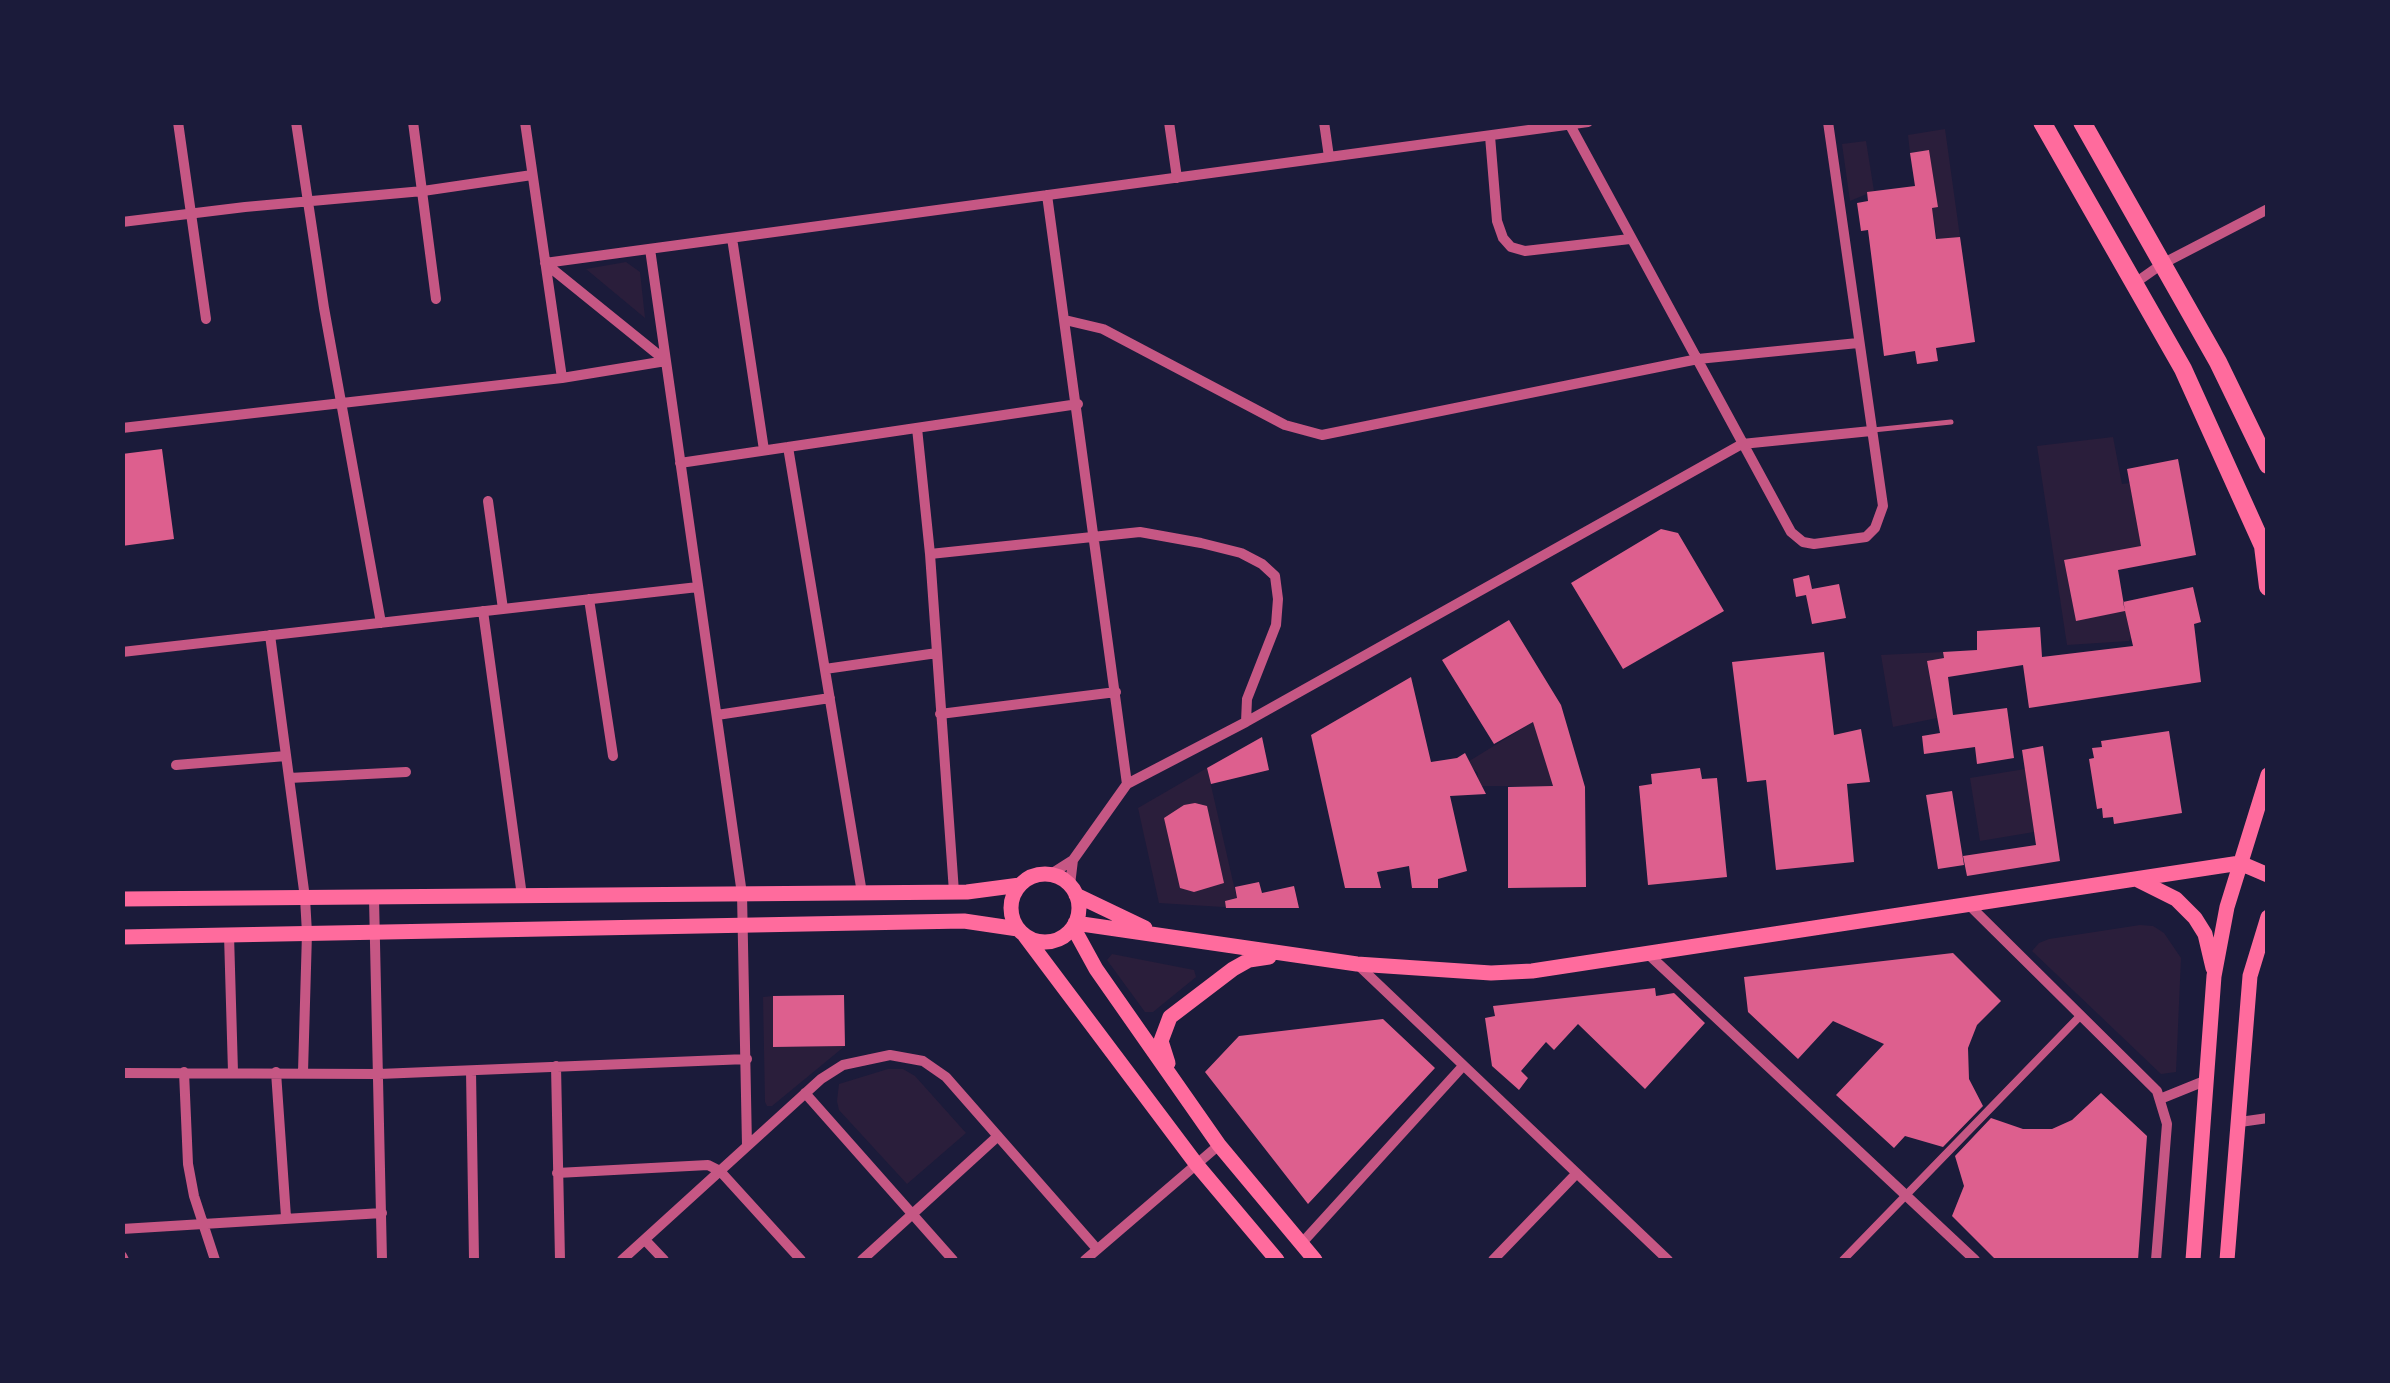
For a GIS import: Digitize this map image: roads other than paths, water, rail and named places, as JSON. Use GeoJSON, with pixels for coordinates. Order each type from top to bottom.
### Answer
{"type":"FeatureCollection","features":[{"type":"Feature","properties":{"kind":"main road"},"geometry":{"type":"LineString","coordinates":[[2042,122],[2183,369],[2265,545],[2268,587]]}},
{"type":"Feature","properties":{"kind":"main road"},"geometry":{"type":"LineString","coordinates":[[2082,122],[2218,362],[2268,465]]}},
{"type":"Feature","properties":{"kind":"main road"},"geometry":{"type":"LineString","coordinates":[[2193,1260],[2214,976],[2227,907],[2268,774]]}},
{"type":"Feature","properties":{"kind":"main road"},"geometry":{"type":"LineString","coordinates":[[1074,925],[1357,964],[1505,972],[2240,862],[2268,875]]}},
{"type":"Feature","properties":{"kind":"main road"},"geometry":{"type":"LineString","coordinates":[[122,900],[954,892],[1020,885],[1040,874],[1051,874],[1073,890],[1158,934]]}},
{"type":"Feature","properties":{"kind":"main road"},"geometry":{"type":"LineString","coordinates":[[2136,879],[2176,899],[2195,918],[2205,934],[2214,976]]}},
{"type":"Feature","properties":{"kind":"main road"},"geometry":{"type":"LineString","coordinates":[[1020,885],[1012,902],[1022,932],[1197,1165],[1277,1260]]}},
{"type":"Feature","properties":{"kind":"main road"},"geometry":{"type":"LineString","coordinates":[[122,937],[964,922],[1022,932],[1046,942],[1066,935],[1074,925],[1078,904],[1073,890]]}},
{"type":"Feature","properties":{"kind":"main road"},"geometry":{"type":"LineString","coordinates":[[2227,1260],[2250,976],[2268,917]]}},
{"type":"Feature","properties":{"kind":"main road"},"geometry":{"type":"LineString","coordinates":[[1074,925],[1096,969],[1219,1145],[1315,1260]]}},
{"type":"Feature","properties":{"kind":"main road"},"geometry":{"type":"LineString","coordinates":[[1189,1102],[1163,1054],[1164,1028],[1170,1017],[1249,960],[1291,955]]}},
{"type":"Feature","properties":{"kind":"street"},"geometry":{"type":"LineString","coordinates":[[178,122],[206,319]]}},
{"type":"Feature","properties":{"kind":"street"},"geometry":{"type":"LineString","coordinates":[[296,122],[306,202],[381,622]]}},
{"type":"Feature","properties":{"kind":"street"},"geometry":{"type":"LineString","coordinates":[[413,122],[436,299]]}},
{"type":"Feature","properties":{"kind":"street"},"geometry":{"type":"LineString","coordinates":[[525,122],[562,378]]}},
{"type":"Feature","properties":{"kind":"street"},"geometry":{"type":"LineString","coordinates":[[1169,122],[1177,178]]}},
{"type":"Feature","properties":{"kind":"street"},"geometry":{"type":"LineString","coordinates":[[1324,122],[1329,157]]}},
{"type":"Feature","properties":{"kind":"street"},"geometry":{"type":"LineString","coordinates":[[545,263],[1490,136],[1515,127],[1588,122]]}},
{"type":"Feature","properties":{"kind":"street"},"geometry":{"type":"LineString","coordinates":[[1570,125],[1796,538],[1814,544],[1856,541],[1875,528],[1883,506],[1828,122]]}},
{"type":"Feature","properties":{"kind":"street"},"geometry":{"type":"LineString","coordinates":[[1490,136],[1497,221],[1502,238],[1511,248],[1525,251],[1630,239]]}},
{"type":"Feature","properties":{"kind":"street"},"geometry":{"type":"LineString","coordinates":[[122,222],[422,191],[532,175]]}},
{"type":"Feature","properties":{"kind":"street"},"geometry":{"type":"LineString","coordinates":[[1047,195],[1127,784]]}},
{"type":"Feature","properties":{"kind":"street"},"geometry":{"type":"LineString","coordinates":[[2135,283],[2162,264],[2268,209]]}},
{"type":"Feature","properties":{"kind":"street"},"geometry":{"type":"LineString","coordinates":[[732,238],[764,450]]}},
{"type":"Feature","properties":{"kind":"street"},"geometry":{"type":"LineString","coordinates":[[650,249],[742,894],[747,1146]]}},
{"type":"Feature","properties":{"kind":"street"},"geometry":{"type":"LineString","coordinates":[[545,263],[666,361]]}},
{"type":"Feature","properties":{"kind":"street"},"geometry":{"type":"LineString","coordinates":[[1066,320],[1103,328],[1285,425],[1322,435],[1698,359],[1858,344]]}},
{"type":"Feature","properties":{"kind":"street"},"geometry":{"type":"LineString","coordinates":[[122,428],[562,378],[666,361]]}},
{"type":"Feature","properties":{"kind":"street"},"geometry":{"type":"LineString","coordinates":[[680,463],[1078,404]]}},
{"type":"Feature","properties":{"kind":"street"},"geometry":{"type":"LineString","coordinates":[[916,428],[930,554],[954,892]]}},
{"type":"Feature","properties":{"kind":"street"},"geometry":{"type":"LineString","coordinates":[[1051,874],[1073,860],[1127,784],[1246,722],[1742,444],[1870,431]]}},
{"type":"Feature","properties":{"kind":"street"},"geometry":{"type":"LineString","coordinates":[[788,447],[862,893]]}},
{"type":"Feature","properties":{"kind":"street"},"geometry":{"type":"LineString","coordinates":[[488,501],[503,609]]}},
{"type":"Feature","properties":{"kind":"street"},"geometry":{"type":"LineString","coordinates":[[930,554],[1095,536],[1164,534],[1241,554],[1262,564],[1274,576],[1278,599],[1276,625],[1247,699],[1246,722]]}},
{"type":"Feature","properties":{"kind":"street"},"geometry":{"type":"LineString","coordinates":[[122,652],[698,586]]}},
{"type":"Feature","properties":{"kind":"street"},"geometry":{"type":"LineString","coordinates":[[588,599],[613,756]]}},
{"type":"Feature","properties":{"kind":"street"},"geometry":{"type":"LineString","coordinates":[[483,611],[522,896]]}},
{"type":"Feature","properties":{"kind":"street"},"geometry":{"type":"LineString","coordinates":[[270,636],[308,934],[303,1072]]}},
{"type":"Feature","properties":{"kind":"street"},"geometry":{"type":"LineString","coordinates":[[825,669],[937,653]]}},
{"type":"Feature","properties":{"kind":"street"},"geometry":{"type":"LineString","coordinates":[[940,714],[1116,692]]}},
{"type":"Feature","properties":{"kind":"street"},"geometry":{"type":"LineString","coordinates":[[716,714],[830,698]]}},
{"type":"Feature","properties":{"kind":"street"},"geometry":{"type":"LineString","coordinates":[[176,765],[286,756]]}},
{"type":"Feature","properties":{"kind":"street"},"geometry":{"type":"LineString","coordinates":[[289,778],[406,772]]}},
{"type":"Feature","properties":{"kind":"street"},"geometry":{"type":"LineString","coordinates":[[1073,860],[1073,890]]}},
{"type":"Feature","properties":{"kind":"street"},"geometry":{"type":"LineString","coordinates":[[374,898],[382,1260]]}},
{"type":"Feature","properties":{"kind":"street"},"geometry":{"type":"LineString","coordinates":[[1967,902],[2156,1090],[2167,1124],[2156,1260]]}},
{"type":"Feature","properties":{"kind":"street"},"geometry":{"type":"LineString","coordinates":[[229,935],[233,1072]]}},
{"type":"Feature","properties":{"kind":"street"},"geometry":{"type":"LineString","coordinates":[[1647,952],[1974,1260]]}},
{"type":"Feature","properties":{"kind":"street"},"geometry":{"type":"LineString","coordinates":[[1357,964],[1668,1260]]}},
{"type":"Feature","properties":{"kind":"street"},"geometry":{"type":"LineString","coordinates":[[1844,1260],[2081,1015]]}},
{"type":"Feature","properties":{"kind":"street"},"geometry":{"type":"LineString","coordinates":[[622,1260],[805,1093],[842,1065],[868,1058],[908,1056],[923,1060],[946,1077],[1097,1249]]}},
{"type":"Feature","properties":{"kind":"street"},"geometry":{"type":"LineString","coordinates":[[122,1073],[379,1074],[747,1060]]}},
{"type":"Feature","properties":{"kind":"street"},"geometry":{"type":"LineString","coordinates":[[556,1066],[560,1260]]}},
{"type":"Feature","properties":{"kind":"street"},"geometry":{"type":"LineString","coordinates":[[1301,1244],[1463,1066]]}},
{"type":"Feature","properties":{"kind":"street"},"geometry":{"type":"LineString","coordinates":[[471,1071],[474,1260]]}},
{"type":"Feature","properties":{"kind":"street"},"geometry":{"type":"LineString","coordinates":[[184,1072],[188,1164],[216,1260]]}},
{"type":"Feature","properties":{"kind":"street"},"geometry":{"type":"LineString","coordinates":[[276,1072],[286,1216]]}},
{"type":"Feature","properties":{"kind":"street"},"geometry":{"type":"LineString","coordinates":[[2160,1099],[2207,1080]]}},
{"type":"Feature","properties":{"kind":"street"},"geometry":{"type":"LineString","coordinates":[[805,1093],[953,1260]]}},
{"type":"Feature","properties":{"kind":"street"},"geometry":{"type":"LineString","coordinates":[[2240,1122],[2268,1118]]}},
{"type":"Feature","properties":{"kind":"street"},"geometry":{"type":"LineString","coordinates":[[862,1260],[998,1136]]}},
{"type":"Feature","properties":{"kind":"street"},"geometry":{"type":"LineString","coordinates":[[1085,1260],[1219,1145]]}},
{"type":"Feature","properties":{"kind":"street"},"geometry":{"type":"LineString","coordinates":[[557,1172],[708,1165],[720,1171],[801,1260]]}},
{"type":"Feature","properties":{"kind":"street"},"geometry":{"type":"LineString","coordinates":[[1493,1260],[1576,1174]]}},
{"type":"Feature","properties":{"kind":"street"},"geometry":{"type":"LineString","coordinates":[[122,1228],[382,1213]]}},
{"type":"Feature","properties":{"kind":"street"},"geometry":{"type":"LineString","coordinates":[[645,1240],[664,1260]]}},
{"type":"Feature","properties":{"kind":"lane"},"geometry":{"type":"LineString","coordinates":[[1870,431],[1951,422]]}}]}
